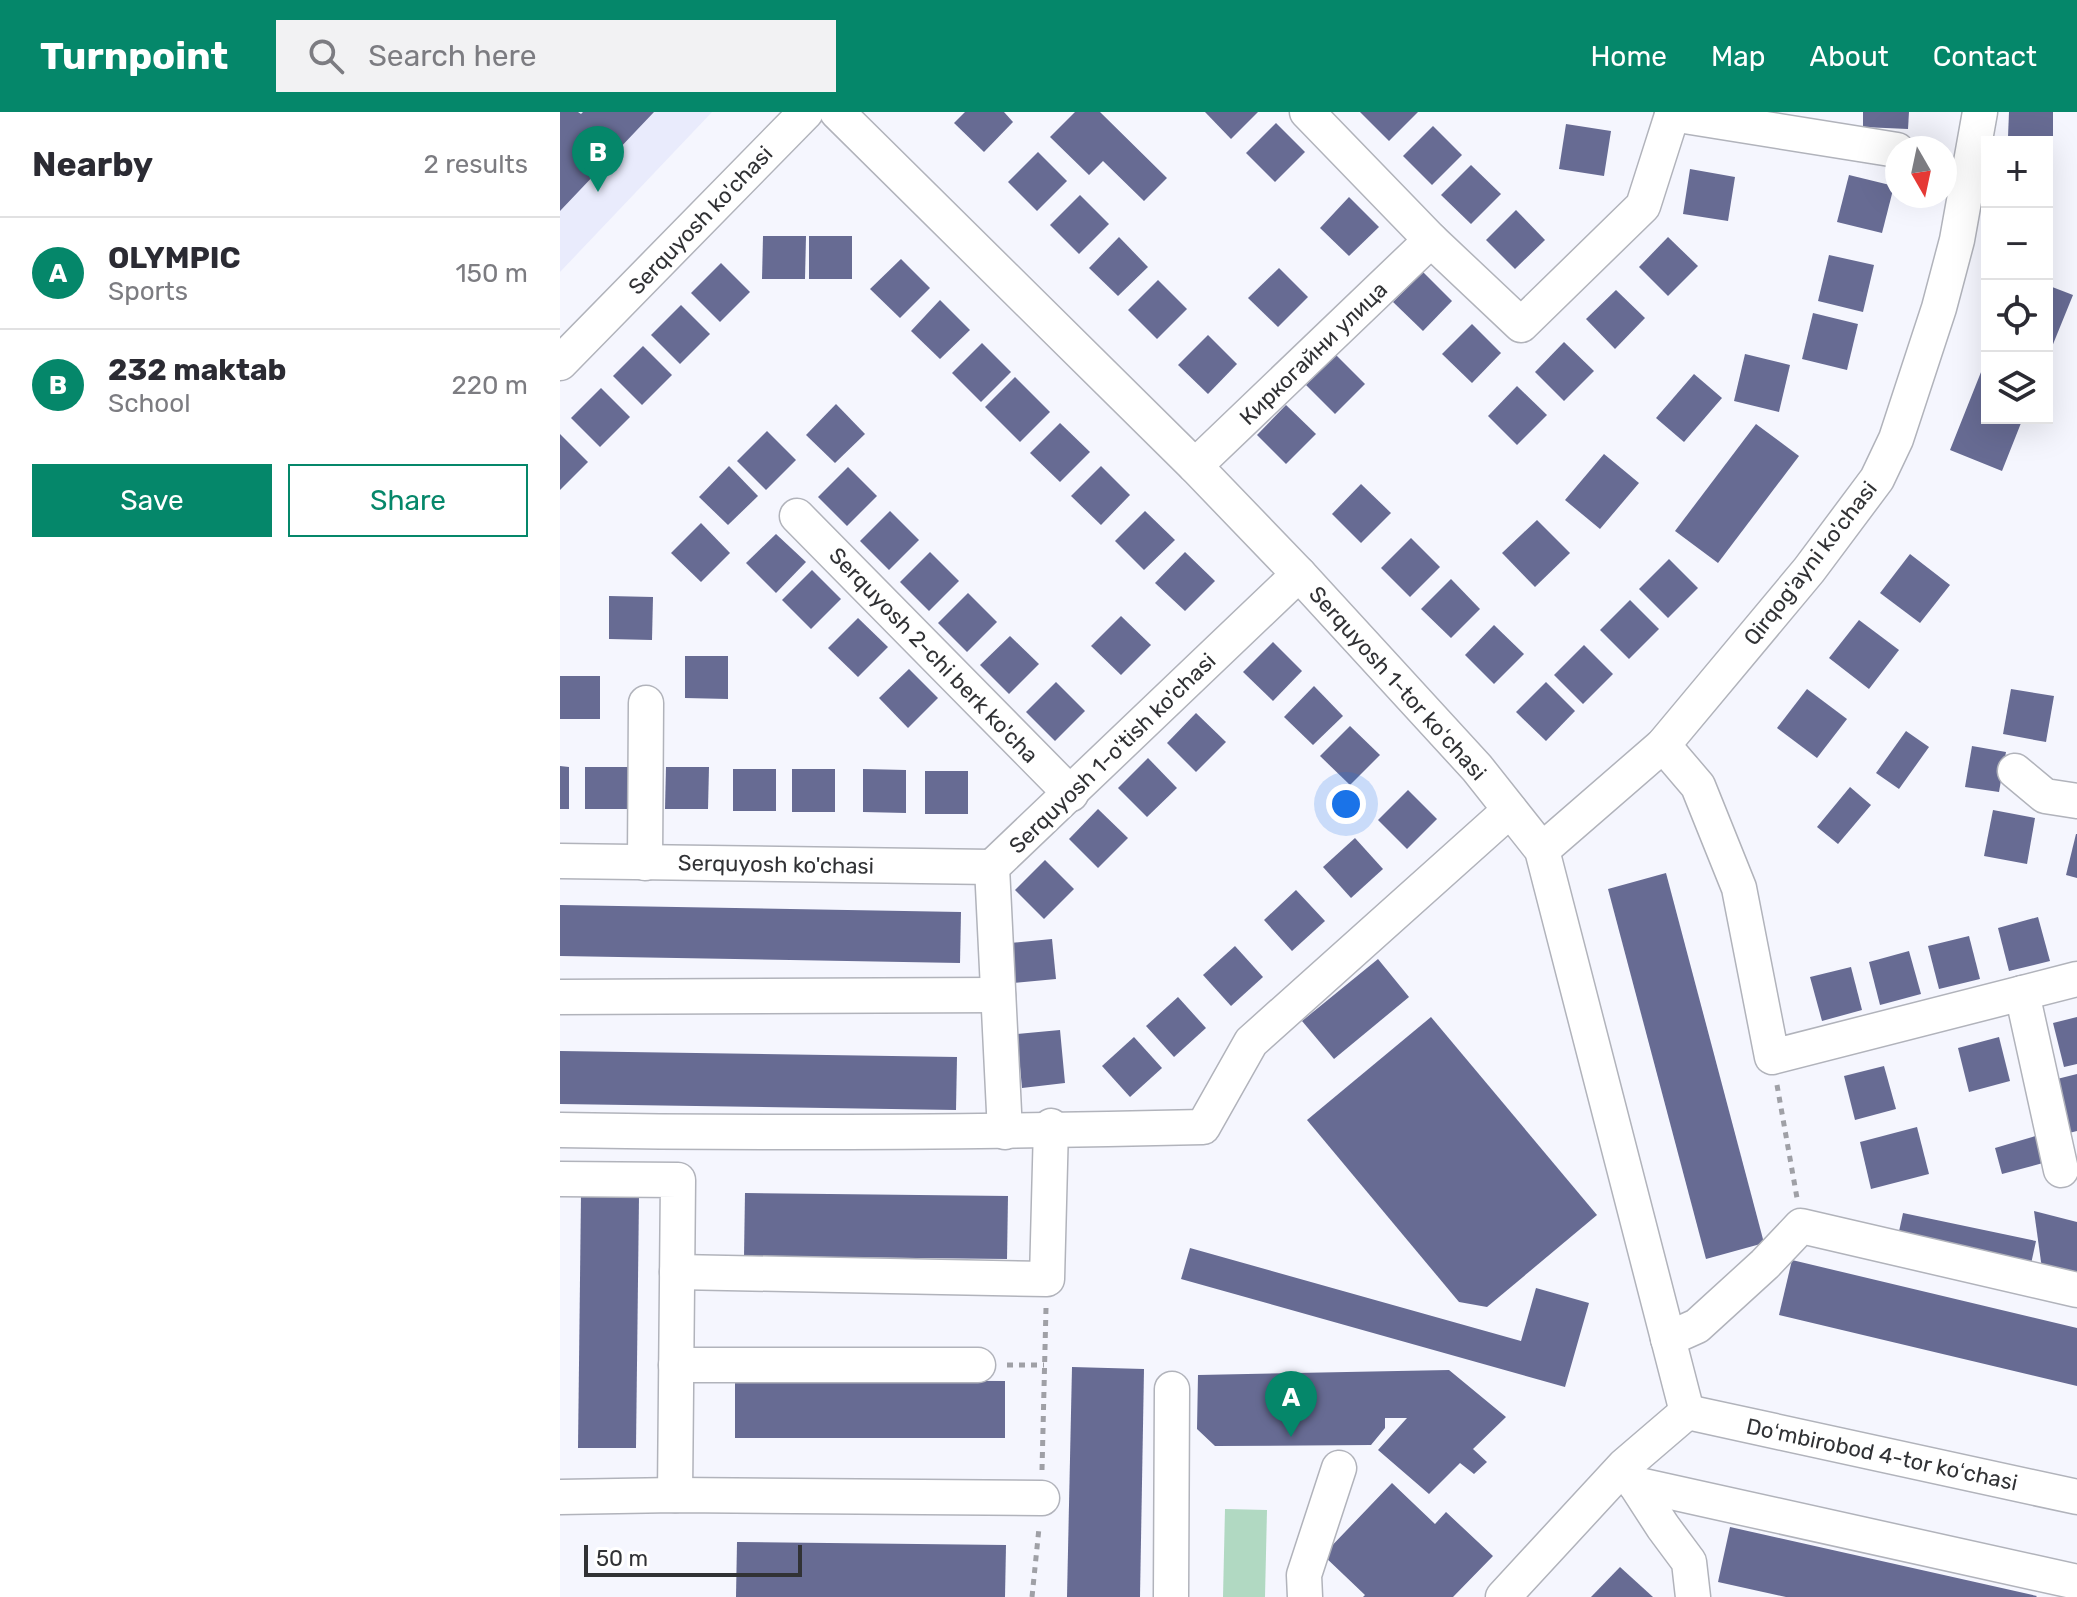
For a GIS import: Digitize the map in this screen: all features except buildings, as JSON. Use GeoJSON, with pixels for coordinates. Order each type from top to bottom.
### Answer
{"type":"FeatureCollection","features":[{"type":"Feature","properties":{"kind":"street","name":"Serquyosh ko'chasi"},"geometry":{"type":"LineString","coordinates":[[560,363],[806,112]]}},
{"type":"Feature","properties":{"kind":"street","name":"Serquyosh 1-tor koʻchasi"},"geometry":{"type":"LineString","coordinates":[[837,112],[1195,466],[1299,574],[1477,768],[1542,850],[1687,1412]]}},
{"type":"Feature","properties":{"kind":"street"},"geometry":{"type":"LineString","coordinates":[[1307,112],[1431,240],[1521,325],[1643,206],[1672,113],[1885,148]]}},
{"type":"Feature","properties":{"kind":"street","name":"Qirqog'ayni ko'chasi"},"geometry":{"type":"LineString","coordinates":[[1542,850],[1663,745],[1809,570],[1877,479],[1901,425],[1939,308],[1957,240],[1959,160],[1980,112]]}},
{"type":"Feature","properties":{"kind":"street","name":"Киркогайни улица"},"geometry":{"type":"LineString","coordinates":[[1195,466],[1431,240]]}},
{"type":"Feature","properties":{"kind":"street","name":"Serquyosh 2-chi berk ko'cha"},"geometry":{"type":"LineString","coordinates":[[797,516],[1071,794]]}},
{"type":"Feature","properties":{"kind":"street","name":"Serquyosh 1-o'tish ko'chasi"},"geometry":{"type":"LineString","coordinates":[[1005,1132],[992,867],[1299,574]]}},
{"type":"Feature","properties":{"kind":"street"},"geometry":{"type":"LineString","coordinates":[[645,863],[646,703]]}},
{"type":"Feature","properties":{"kind":"street"},"geometry":{"type":"LineString","coordinates":[[1663,745],[1698,786],[1739,888],[1772,1057],[2077,979]]}},
{"type":"Feature","properties":{"kind":"street"},"geometry":{"type":"LineString","coordinates":[[2015,771],[2045,796],[2077,801]]}},
{"type":"Feature","properties":{"kind":"street"},"geometry":{"type":"LineString","coordinates":[[560,1130],[1005,1132],[1203,1127],[1251,1042],[1510,810]]}},
{"type":"Feature","properties":{"kind":"street","name":"Serquyosh ko'chasi"},"geometry":{"type":"LineString","coordinates":[[560,861],[992,867]]}},
{"type":"Feature","properties":{"kind":"street"},"geometry":{"type":"LineString","coordinates":[[2022,993],[2061,1170]]}},
{"type":"Feature","properties":{"kind":"street"},"geometry":{"type":"LineString","coordinates":[[560,997],[998,995]]}},
{"type":"Feature","properties":{"kind":"street"},"geometry":{"type":"LineString","coordinates":[[677,1272],[1047,1279],[1051,1126]]}},
{"type":"Feature","properties":{"kind":"street"},"geometry":{"type":"LineString","coordinates":[[560,1179],[678,1180],[675,1495]]}},
{"type":"Feature","properties":{"kind":"street"},"geometry":{"type":"LineString","coordinates":[[1668,1339],[1697,1326],[1765,1264],[1801,1226],[2077,1290]]}},
{"type":"Feature","properties":{"kind":"street"},"geometry":{"type":"LineString","coordinates":[[676,1365],[978,1365]]}},
{"type":"Feature","properties":{"kind":"street"},"geometry":{"type":"LineString","coordinates":[[1171,1597],[1172,1389]]}},
{"type":"Feature","properties":{"kind":"street"},"geometry":{"type":"LineString","coordinates":[[1503,1597],[1630,1475],[1687,1412]]}},
{"type":"Feature","properties":{"kind":"street","name":"Doʻmbirobod 4-tor koʻchasi"},"geometry":{"type":"LineString","coordinates":[[1687,1412],[2077,1497]]}},
{"type":"Feature","properties":{"kind":"street"},"geometry":{"type":"LineString","coordinates":[[1305,1597],[1304,1575],[1339,1468]]}},
{"type":"Feature","properties":{"kind":"street"},"geometry":{"type":"LineString","coordinates":[[1630,1475],[2077,1582]]}},
{"type":"Feature","properties":{"kind":"street"},"geometry":{"type":"LineString","coordinates":[[1630,1475],[1689,1562],[1693,1597]]}},
{"type":"Feature","properties":{"kind":"street"},"geometry":{"type":"LineString","coordinates":[[560,1497],[1042,1498]]}},
{"type":"Feature","properties":{"kind":"path"},"geometry":{"type":"LineString","coordinates":[[1772,1057],[1801,1226]]}},
{"type":"Feature","properties":{"kind":"path"},"geometry":{"type":"LineString","coordinates":[[1032,1597],[1042,1498],[1047,1279]]}},
{"type":"Feature","properties":{"kind":"shaded area"},"geometry":{"type":"Polygon","coordinates":[[[560,112],[712,112],[560,272],[560,112]]]}},
{"type":"Feature","properties":{"kind":"green space"},"geometry":{"type":"Polygon","coordinates":[[[1225,1509],[1267,1510],[1265,1597],[1223,1597],[1225,1509]]]}},
{"type":"Feature","properties":{"kind":"place","name":"232 maktab"},"geometry":{"type":"Point","coordinates":[598,192]}},
{"type":"Feature","properties":{"kind":"place","name":"OLYMPIC"},"geometry":{"type":"Point","coordinates":[1291,1437]}}]}
